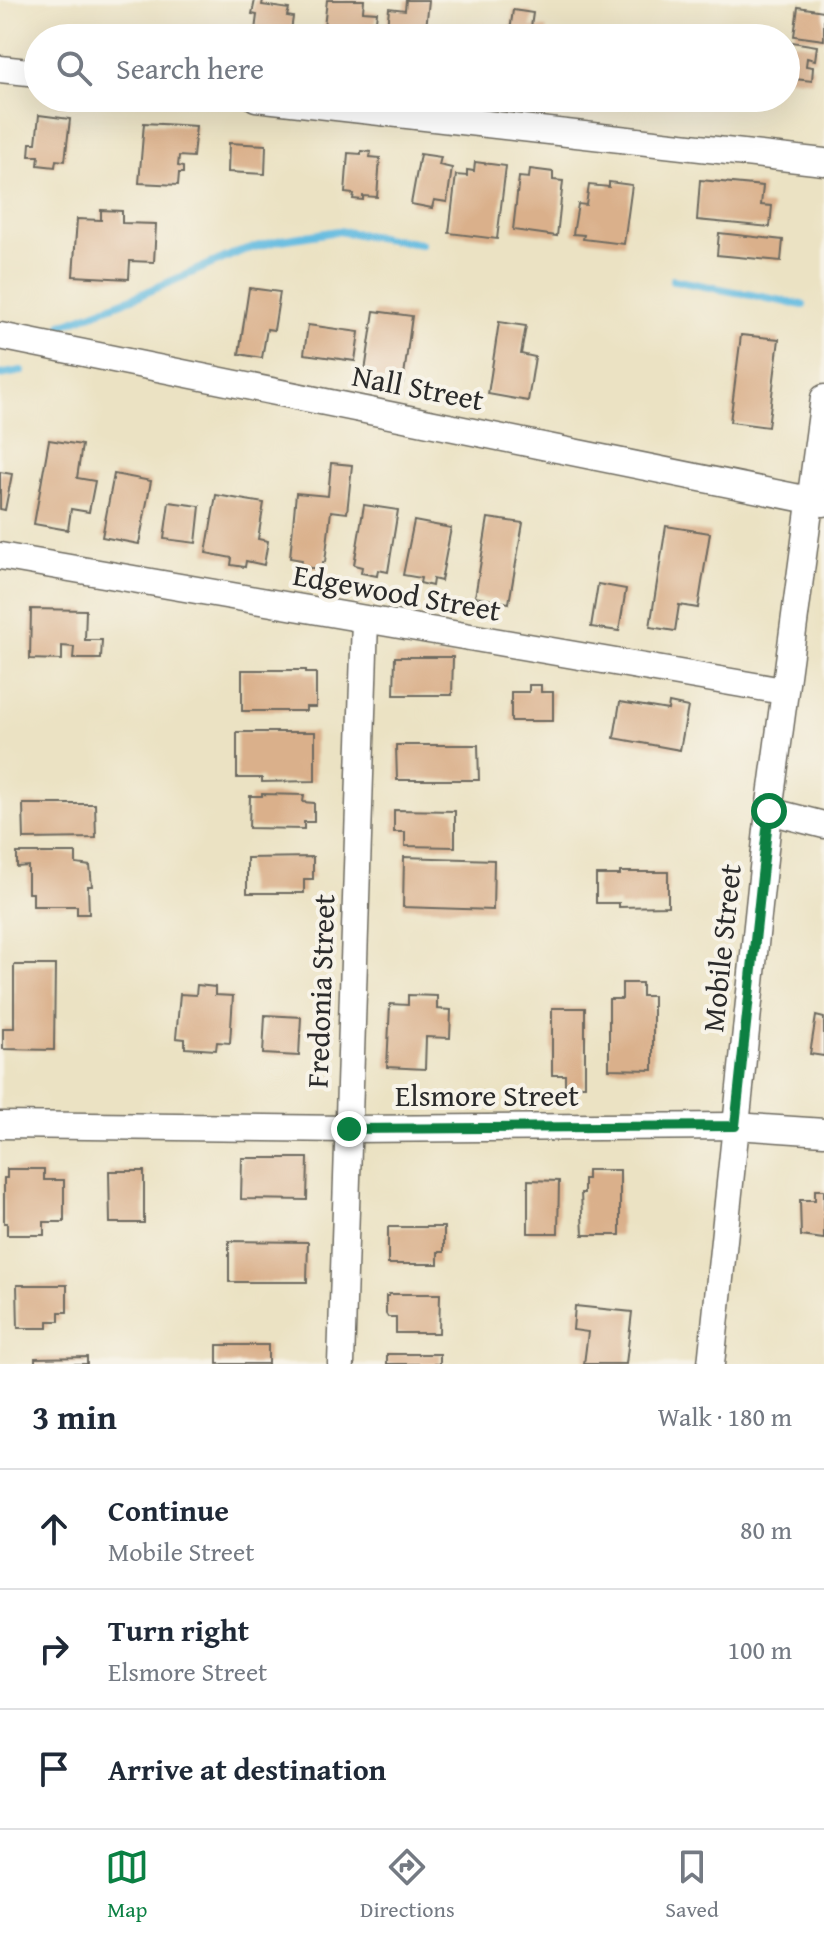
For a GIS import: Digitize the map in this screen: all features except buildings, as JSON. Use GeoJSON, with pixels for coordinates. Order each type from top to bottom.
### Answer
{"type":"FeatureCollection","features":[{"type":"Feature","properties":{"kind":"street"},"geometry":{"type":"LineString","coordinates":[[0,69],[24,72]]}},
{"type":"Feature","properties":{"kind":"street"},"geometry":{"type":"LineString","coordinates":[[380,112],[824,162]]}},
{"type":"Feature","properties":{"kind":"street","name":"Nall Street"},"geometry":{"type":"LineString","coordinates":[[0,336],[818,501]]}},
{"type":"Feature","properties":{"kind":"street","name":"Mobile Street"},"geometry":{"type":"LineString","coordinates":[[711,1364],[783,691],[818,501],[824,398]]}},
{"type":"Feature","properties":{"kind":"street","name":"Edgewood Street"},"geometry":{"type":"LineString","coordinates":[[0,556],[783,691]]}},
{"type":"Feature","properties":{"kind":"street","name":"Fredonia Street"},"geometry":{"type":"LineString","coordinates":[[341,1364],[365,620]]}},
{"type":"Feature","properties":{"kind":"street"},"geometry":{"type":"LineString","coordinates":[[769,811],[824,825]]}},
{"type":"Feature","properties":{"kind":"street","name":"Elsmore Street"},"geometry":{"type":"LineString","coordinates":[[0,1125],[349,1129],[735,1126],[824,1132]]}},
{"type":"Feature","properties":{"kind":"waterway"},"geometry":{"type":"LineString","coordinates":[[62,325],[241,251],[281,240],[338,231],[421,244]]}},
{"type":"Feature","properties":{"kind":"waterway"},"geometry":{"type":"LineString","coordinates":[[673,280],[803,305]]}},
{"type":"Feature","properties":{"kind":"waterway"},"geometry":{"type":"LineString","coordinates":[[0,375],[21,371]]}},
{"type":"Feature","properties":{"kind":"route"},"geometry":{"type":"LineString","coordinates":[[349,1129],[735,1126],[769,811]]}}]}
